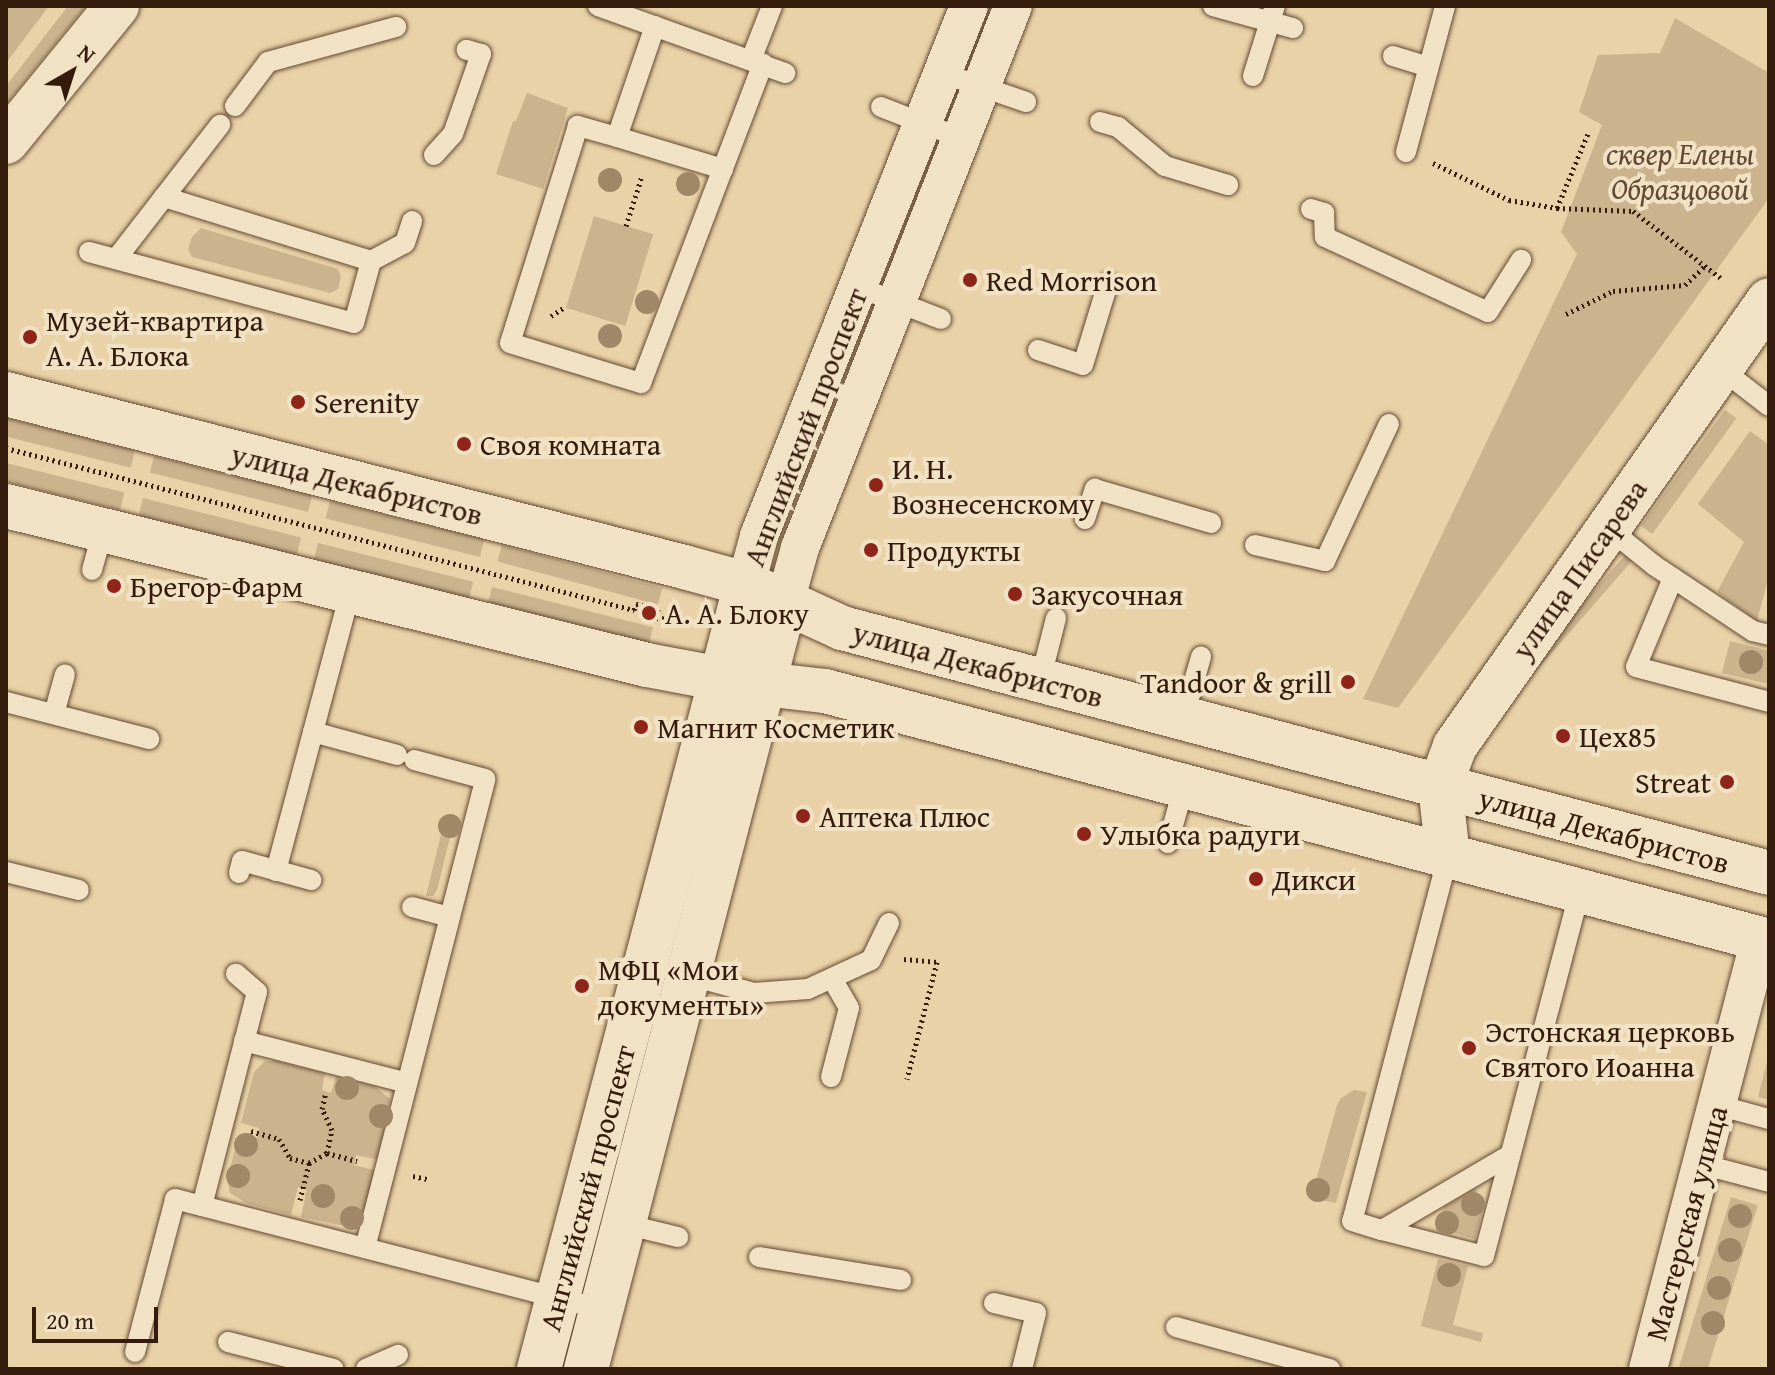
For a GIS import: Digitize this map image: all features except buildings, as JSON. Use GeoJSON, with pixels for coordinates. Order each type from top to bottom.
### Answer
{"type":"FeatureCollection","features":[{"type":"Feature","properties":{"kind":"main road"},"geometry":{"type":"LineString","coordinates":[[6,142],[117,6]]}},
{"type":"Feature","properties":{"kind":"main road","name":"улица Писарева"},"geometry":{"type":"LineString","coordinates":[[1448,856],[1440,786],[1460,738],[1769,300]]}},
{"type":"Feature","properties":{"kind":"main road","name":"улица Декабристов"},"geometry":{"type":"LineString","coordinates":[[6,394],[499,520],[766,593],[842,628],[1769,873]]}},
{"type":"Feature","properties":{"kind":"main road"},"geometry":{"type":"LineString","coordinates":[[6,506],[106,545],[297,579],[721,679],[825,691],[1764,939]]}},
{"type":"Feature","properties":{"kind":"main road","name":"Английский проспект"},"geometry":{"type":"LineString","coordinates":[[539,1369],[721,679],[766,593]]}},
{"type":"Feature","properties":{"kind":"main road","name":"Английский проспект"},"geometry":{"type":"LineString","coordinates":[[586,1369],[764,684],[766,593]]}},
{"type":"Feature","properties":{"kind":"street","name":"Английский проспект"},"geometry":{"type":"LineString","coordinates":[[766,593],[759,536],[969,6]]}},
{"type":"Feature","properties":{"kind":"street","name":"Английский проспект"},"geometry":{"type":"LineString","coordinates":[[766,593],[800,548],[1013,6]]}},
{"type":"Feature","properties":{"kind":"street","name":"Мастерская улица"},"geometry":{"type":"LineString","coordinates":[[1648,1369],[1764,939]]}},
{"type":"Feature","properties":{"kind":"lane"},"geometry":{"type":"LineString","coordinates":[[598,6],[785,73]]}},
{"type":"Feature","properties":{"kind":"lane"},"geometry":{"type":"LineString","coordinates":[[723,169],[578,126],[510,343],[641,383],[723,169],[772,6]]}},
{"type":"Feature","properties":{"kind":"lane"},"geometry":{"type":"LineString","coordinates":[[1213,6],[1272,14],[1293,28]]}},
{"type":"Feature","properties":{"kind":"lane"},"geometry":{"type":"LineString","coordinates":[[1406,152],[1445,6]]}},
{"type":"Feature","properties":{"kind":"lane"},"geometry":{"type":"LineString","coordinates":[[1253,76],[1272,14]]}},
{"type":"Feature","properties":{"kind":"lane"},"geometry":{"type":"LineString","coordinates":[[617,137],[655,26]]}},
{"type":"Feature","properties":{"kind":"lane"},"geometry":{"type":"LineString","coordinates":[[235,106],[268,62],[396,27]]}},
{"type":"Feature","properties":{"kind":"lane"},"geometry":{"type":"LineString","coordinates":[[434,155],[453,134],[481,54],[467,50]]}},
{"type":"Feature","properties":{"kind":"lane"},"geometry":{"type":"LineString","coordinates":[[1393,56],[1428,67]]}},
{"type":"Feature","properties":{"kind":"lane"},"geometry":{"type":"LineString","coordinates":[[942,73],[1026,102]]}},
{"type":"Feature","properties":{"kind":"lane"},"geometry":{"type":"LineString","coordinates":[[881,107],[961,138]]}},
{"type":"Feature","properties":{"kind":"lane"},"geometry":{"type":"LineString","coordinates":[[1100,122],[1118,127],[1165,166],[1228,185]]}},
{"type":"Feature","properties":{"kind":"lane"},"geometry":{"type":"LineString","coordinates":[[116,259],[220,125]]}},
{"type":"Feature","properties":{"kind":"lane"},"geometry":{"type":"LineString","coordinates":[[164,197],[371,261],[405,243],[412,221]]}},
{"type":"Feature","properties":{"kind":"lane"},"geometry":{"type":"LineString","coordinates":[[1311,209],[1324,213],[1325,237],[1488,312],[1521,260]]}},
{"type":"Feature","properties":{"kind":"lane"},"geometry":{"type":"LineString","coordinates":[[89,252],[354,323],[371,261]]}},
{"type":"Feature","properties":{"kind":"lane"},"geometry":{"type":"LineString","coordinates":[[1038,350],[1083,365],[1108,283]]}},
{"type":"Feature","properties":{"kind":"lane"},"geometry":{"type":"LineString","coordinates":[[858,287],[941,319]]}},
{"type":"Feature","properties":{"kind":"lane"},"geometry":{"type":"LineString","coordinates":[[1720,368],[1769,406]]}},
{"type":"Feature","properties":{"kind":"lane"},"geometry":{"type":"LineString","coordinates":[[1255,545],[1325,561],[1389,424]]}},
{"type":"Feature","properties":{"kind":"lane"},"geometry":{"type":"LineString","coordinates":[[1085,519],[1095,489],[1211,523]]}},
{"type":"Feature","properties":{"kind":"lane"},"geometry":{"type":"LineString","coordinates":[[1608,528],[1673,578],[1753,631],[1769,635]]}},
{"type":"Feature","properties":{"kind":"lane"},"geometry":{"type":"LineString","coordinates":[[1673,578],[1636,667],[1769,702]]}},
{"type":"Feature","properties":{"kind":"lane"},"geometry":{"type":"LineString","coordinates":[[276,871],[350,592]]}},
{"type":"Feature","properties":{"kind":"lane"},"geometry":{"type":"LineString","coordinates":[[1040,681],[1056,618]]}},
{"type":"Feature","properties":{"kind":"lane"},"geometry":{"type":"LineString","coordinates":[[1183,719],[1201,657]]}},
{"type":"Feature","properties":{"kind":"lane"},"geometry":{"type":"LineString","coordinates":[[54,714],[65,674]]}},
{"type":"Feature","properties":{"kind":"lane"},"geometry":{"type":"LineString","coordinates":[[6,702],[149,739]]}},
{"type":"Feature","properties":{"kind":"lane"},"geometry":{"type":"LineString","coordinates":[[313,732],[485,779],[365,1248]]}},
{"type":"Feature","properties":{"kind":"lane"},"geometry":{"type":"LineString","coordinates":[[1168,843],[1184,786]]}},
{"type":"Feature","properties":{"kind":"lane"},"geometry":{"type":"LineString","coordinates":[[1448,856],[1352,1221],[1382,1230],[1484,1256],[1580,891]]}},
{"type":"Feature","properties":{"kind":"lane"},"geometry":{"type":"LineString","coordinates":[[239,873],[242,861],[311,880]]}},
{"type":"Feature","properties":{"kind":"lane"},"geometry":{"type":"LineString","coordinates":[[6,872],[79,890]]}},
{"type":"Feature","properties":{"kind":"lane"},"geometry":{"type":"LineString","coordinates":[[412,907],[450,917]]}},
{"type":"Feature","properties":{"kind":"lane"},"geometry":{"type":"LineString","coordinates":[[688,975],[754,993],[808,989],[871,960],[889,923]]}},
{"type":"Feature","properties":{"kind":"lane"},"geometry":{"type":"LineString","coordinates":[[202,1206],[257,992],[236,974]]}},
{"type":"Feature","properties":{"kind":"lane"},"geometry":{"type":"LineString","coordinates":[[831,1077],[849,1008],[832,978]]}},
{"type":"Feature","properties":{"kind":"lane"},"geometry":{"type":"LineString","coordinates":[[244,1041],[407,1083]]}},
{"type":"Feature","properties":{"kind":"lane"},"geometry":{"type":"LineString","coordinates":[[1717,1105],[1769,1119]]}},
{"type":"Feature","properties":{"kind":"lane"},"geometry":{"type":"LineString","coordinates":[[1382,1230],[1510,1155]]}},
{"type":"Feature","properties":{"kind":"lane"},"geometry":{"type":"LineString","coordinates":[[1701,1164],[1769,1182]]}},
{"type":"Feature","properties":{"kind":"lane"},"geometry":{"type":"LineString","coordinates":[[135,1352],[152,1322],[175,1199],[601,1309]]}},
{"type":"Feature","properties":{"kind":"lane"},"geometry":{"type":"LineString","coordinates":[[581,1212],[678,1237]]}},
{"type":"Feature","properties":{"kind":"lane"},"geometry":{"type":"LineString","coordinates":[[759,1257],[901,1280]]}},
{"type":"Feature","properties":{"kind":"lane"},"geometry":{"type":"LineString","coordinates":[[994,1303],[1036,1313],[1022,1369]]}},
{"type":"Feature","properties":{"kind":"lane"},"geometry":{"type":"LineString","coordinates":[[1176,1327],[1330,1369]]}},
{"type":"Feature","properties":{"kind":"lane"},"geometry":{"type":"LineString","coordinates":[[228,1342],[334,1369]]}},
{"type":"Feature","properties":{"kind":"lane"},"geometry":{"type":"LineString","coordinates":[[366,1369],[398,1355]]}},
{"type":"Feature","properties":{"kind":"path"},"geometry":{"type":"LineString","coordinates":[[1557,208],[1589,131]]}},
{"type":"Feature","properties":{"kind":"path"},"geometry":{"type":"LineString","coordinates":[[626,226],[651,148]]}},
{"type":"Feature","properties":{"kind":"path"},"geometry":{"type":"LineString","coordinates":[[1406,152],[1509,200],[1557,208],[1633,211],[1722,279]]}},
{"type":"Feature","properties":{"kind":"path"},"geometry":{"type":"LineString","coordinates":[[1566,314],[1613,291],[1685,285],[1705,266]]}},
{"type":"Feature","properties":{"kind":"path"},"geometry":{"type":"LineString","coordinates":[[106,545],[137,482],[150,431]]}},
{"type":"Feature","properties":{"kind":"path"},"geometry":{"type":"LineString","coordinates":[[6,448],[634,610],[636,604],[647,606],[658,609],[657,615],[672,619]]}},
{"type":"Feature","properties":{"kind":"path"},"geometry":{"type":"LineString","coordinates":[[297,579],[329,476]]}},
{"type":"Feature","properties":{"kind":"path"},"geometry":{"type":"LineString","coordinates":[[472,622],[499,520]]}},
{"type":"Feature","properties":{"kind":"path"},"geometry":{"type":"LineString","coordinates":[[871,960],[937,962],[907,1079]]}},
{"type":"Feature","properties":{"kind":"path"},"geometry":{"type":"LineString","coordinates":[[223,1124],[279,1139],[290,1158],[309,1163],[327,1153],[332,1130],[322,1109],[333,1064]]}},
{"type":"Feature","properties":{"kind":"path"},"geometry":{"type":"LineString","coordinates":[[293,1229],[309,1163]]}},
{"type":"Feature","properties":{"kind":"green space"},"geometry":{"type":"Polygon","coordinates":[[[6,6],[49,6],[6,63],[6,6]]]}},
{"type":"Feature","properties":{"kind":"green space"},"geometry":{"type":"Polygon","coordinates":[[[68,6],[86,6],[6,104],[6,86],[68,6]]]}},
{"type":"Feature","properties":{"kind":"green space","name":"сквер Елены Образцовой"},"geometry":{"type":"Polygon","coordinates":[[[1675,18],[1769,73],[1769,198],[1398,708],[1363,699],[1577,254],[1561,232],[1602,125],[1579,112],[1598,55],[1660,53],[1675,18]]]}},
{"type":"Feature","properties":{"kind":"green space"},"geometry":{"type":"Polygon","coordinates":[[[527,93],[568,108],[543,189],[496,174],[513,121],[516,121],[527,93]]]}},
{"type":"Feature","properties":{"kind":"green space"},"geometry":{"type":"Polygon","coordinates":[[[594,216],[653,234],[625,326],[566,308],[594,216]]]}},
{"type":"Feature","properties":{"kind":"green space"},"geometry":{"type":"Polygon","coordinates":[[[201,228],[338,269],[341,277],[338,289],[330,293],[192,257],[188,249],[192,237],[201,228]]]}},
{"type":"Feature","properties":{"kind":"green space"},"geometry":{"type":"Polygon","coordinates":[[[1725,410],[1736,418],[1652,534],[1641,526],[1725,410]]]}},
{"type":"Feature","properties":{"kind":"green space"},"geometry":{"type":"Polygon","coordinates":[[[6,418],[135,450],[131,468],[6,437],[6,418]]]}},
{"type":"Feature","properties":{"kind":"green space"},"geometry":{"type":"Polygon","coordinates":[[[1750,431],[1769,445],[1769,576],[1757,621],[1717,592],[1744,542],[1698,504],[1750,431]]]}},
{"type":"Feature","properties":{"kind":"green space"},"geometry":{"type":"Polygon","coordinates":[[[154,456],[312,495],[308,512],[150,472],[154,456]]]}},
{"type":"Feature","properties":{"kind":"green space"},"geometry":{"type":"Polygon","coordinates":[[[6,463],[124,493],[120,510],[6,482],[6,463]]]}},
{"type":"Feature","properties":{"kind":"green space"},"geometry":{"type":"Polygon","coordinates":[[[143,498],[301,537],[297,555],[139,515],[143,498]]]}},
{"type":"Feature","properties":{"kind":"green space"},"geometry":{"type":"Polygon","coordinates":[[[330,501],[484,539],[480,557],[326,518],[330,501]]]}},
{"type":"Feature","properties":{"kind":"green space"},"geometry":{"type":"Polygon","coordinates":[[[318,543],[473,582],[469,598],[314,559],[318,543]]]}},
{"type":"Feature","properties":{"kind":"green space"},"geometry":{"type":"Polygon","coordinates":[[[502,545],[662,588],[658,604],[498,561],[502,545]]]}},
{"type":"Feature","properties":{"kind":"green space"},"geometry":{"type":"Polygon","coordinates":[[[1625,555],[1632,561],[1505,707],[1498,701],[1625,555]]]}},
{"type":"Feature","properties":{"kind":"green space"},"geometry":{"type":"Polygon","coordinates":[[[492,587],[653,627],[649,645],[488,604],[492,587]]]}},
{"type":"Feature","properties":{"kind":"green space"},"geometry":{"type":"Polygon","coordinates":[[[1730,641],[1769,651],[1769,684],[1722,673],[1730,641]]]}},
{"type":"Feature","properties":{"kind":"green space"},"geometry":{"type":"Polygon","coordinates":[[[445,818],[451,821],[452,829],[437,890],[433,896],[426,896],[445,818]]]}},
{"type":"Feature","properties":{"kind":"green space"},"geometry":{"type":"Polygon","coordinates":[[[1769,1054],[1769,1100],[1758,1097],[1769,1054]]]}},
{"type":"Feature","properties":{"kind":"green space"},"geometry":{"type":"Polygon","coordinates":[[[265,1061],[325,1073],[322,1090],[331,1093],[336,1076],[374,1086],[390,1099],[379,1160],[356,1155],[354,1165],[377,1171],[361,1224],[355,1228],[301,1217],[307,1189],[298,1187],[291,1215],[246,1203],[230,1193],[227,1179],[239,1134],[257,1138],[259,1128],[241,1123],[254,1072],[265,1061]]]}},
{"type":"Feature","properties":{"kind":"green space"},"geometry":{"type":"Polygon","coordinates":[[[1354,1090],[1367,1092],[1336,1203],[1311,1198],[1337,1105],[1341,1098],[1354,1090]]]}},
{"type":"Feature","properties":{"kind":"green space"},"geometry":{"type":"Polygon","coordinates":[[[1475,1188],[1484,1204],[1475,1239],[1438,1229],[1444,1207],[1475,1188]]]}},
{"type":"Feature","properties":{"kind":"green space"},"geometry":{"type":"Polygon","coordinates":[[[1731,1197],[1758,1205],[1708,1369],[1679,1367],[1731,1197]]]}},
{"type":"Feature","properties":{"kind":"green space"},"geometry":{"type":"Polygon","coordinates":[[[1438,1259],[1468,1266],[1453,1325],[1483,1333],[1481,1342],[1421,1326],[1438,1259]]]}},
{"type":"Feature","properties":{"kind":"place","name":"Red Morrison"},"geometry":{"type":"Point","coordinates":[970,280]}},
{"type":"Feature","properties":{"kind":"place","name":"Музей-квартира А. А. Блока"},"geometry":{"type":"Point","coordinates":[30,337]}},
{"type":"Feature","properties":{"kind":"place","name":"Serenity"},"geometry":{"type":"Point","coordinates":[298,402]}},
{"type":"Feature","properties":{"kind":"place","name":"Своя комната"},"geometry":{"type":"Point","coordinates":[464,444]}},
{"type":"Feature","properties":{"kind":"place","name":"И. Н. Вознесенскому"},"geometry":{"type":"Point","coordinates":[876,485]}},
{"type":"Feature","properties":{"kind":"place","name":"Продукты"},"geometry":{"type":"Point","coordinates":[871,550]}},
{"type":"Feature","properties":{"kind":"place","name":"Брегор-Фарм"},"geometry":{"type":"Point","coordinates":[114,586]}},
{"type":"Feature","properties":{"kind":"place","name":"Закусочная"},"geometry":{"type":"Point","coordinates":[1015,594]}},
{"type":"Feature","properties":{"kind":"place","name":"А. А. Блоку"},"geometry":{"type":"Point","coordinates":[649,613]}},
{"type":"Feature","properties":{"kind":"place","name":"Tandoor & grill"},"geometry":{"type":"Point","coordinates":[1348,682]}},
{"type":"Feature","properties":{"kind":"place","name":"Магнит Косметик"},"geometry":{"type":"Point","coordinates":[641,727]}},
{"type":"Feature","properties":{"kind":"place","name":"Цех85"},"geometry":{"type":"Point","coordinates":[1563,736]}},
{"type":"Feature","properties":{"kind":"place","name":"Streat"},"geometry":{"type":"Point","coordinates":[1727,782]}},
{"type":"Feature","properties":{"kind":"place","name":"Аптека Плюс"},"geometry":{"type":"Point","coordinates":[803,816]}},
{"type":"Feature","properties":{"kind":"place","name":"Улыбка радуги"},"geometry":{"type":"Point","coordinates":[1084,834]}},
{"type":"Feature","properties":{"kind":"place","name":"Дикси"},"geometry":{"type":"Point","coordinates":[1256,879]}},
{"type":"Feature","properties":{"kind":"place","name":"МФЦ «Мои документы»"},"geometry":{"type":"Point","coordinates":[582,986]}},
{"type":"Feature","properties":{"kind":"place","name":"Эстонская церковь Святого Иоанна"},"geometry":{"type":"Point","coordinates":[1469,1048]}}]}
